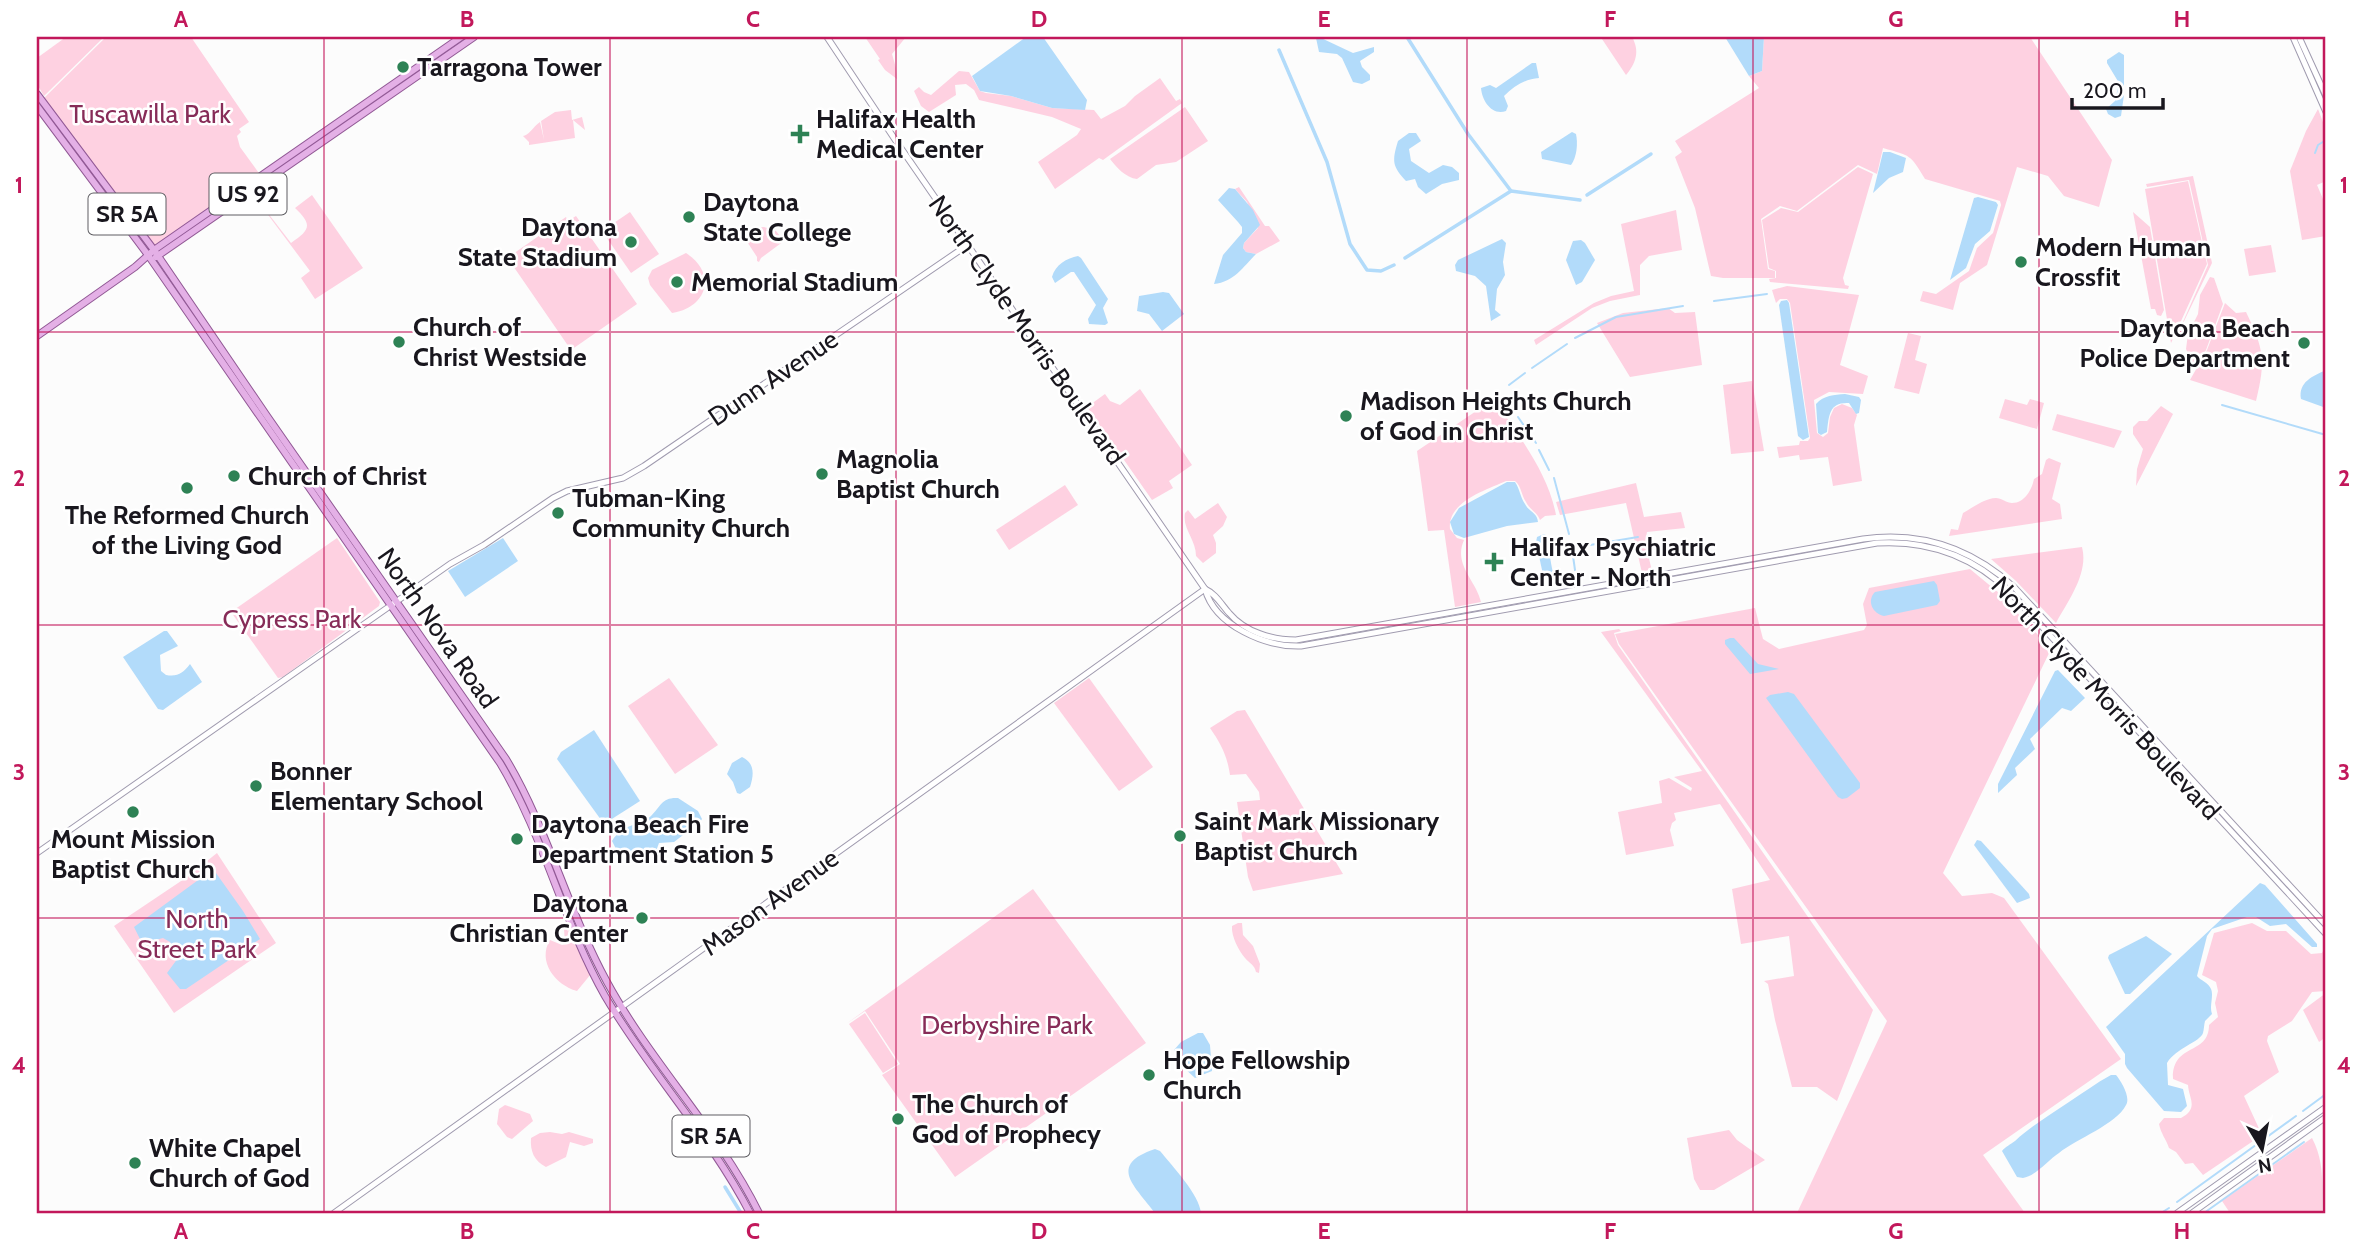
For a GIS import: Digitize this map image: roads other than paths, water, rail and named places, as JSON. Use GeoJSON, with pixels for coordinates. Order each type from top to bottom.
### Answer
{"type":"FeatureCollection","features":[{"type":"Feature","properties":{"kind":"main road","name":"US 92"},"geometry":{"type":"LineString","coordinates":[[153,255],[461,37]]}},
{"type":"Feature","properties":{"kind":"main road"},"geometry":{"type":"LineString","coordinates":[[438,62],[443,54],[468,37]]}},
{"type":"Feature","properties":{"kind":"main road","name":"US 92"},"geometry":{"type":"LineString","coordinates":[[37,336],[474,37]]}},
{"type":"Feature","properties":{"kind":"main road","name":"North Clyde Morris Boulevard"},"geometry":{"type":"LineString","coordinates":[[827,37],[1206,589],[1207,596],[1227,619],[1242,631],[1282,645],[1301,646],[1877,543],[1910,543],[1942,549],[1972,562],[2004,586],[2326,932]]}},
{"type":"Feature","properties":{"kind":"main road"},"geometry":{"type":"LineString","coordinates":[[2293,37],[2326,112]]}},
{"type":"Feature","properties":{"kind":"main road"},"geometry":{"type":"LineString","coordinates":[[2299,37],[2326,96]]}},
{"type":"Feature","properties":{"kind":"main road","name":"North Nova Road"},"geometry":{"type":"LineString","coordinates":[[37,94],[208,330],[505,773],[524,792],[619,1010],[727,1159],[759,1213]]}},
{"type":"Feature","properties":{"kind":"main road","name":"North Nova Road"},"geometry":{"type":"LineString","coordinates":[[37,106],[153,255],[196,325],[500,750],[586,958],[663,1082],[729,1176],[750,1213]]}},
{"type":"Feature","properties":{"kind":"main road"},"geometry":{"type":"LineString","coordinates":[[234,202],[237,196],[270,174],[272,169]]}},
{"type":"Feature","properties":{"kind":"main road","name":"Dunn Avenue"},"geometry":{"type":"LineString","coordinates":[[37,853],[278,687],[393,603],[552,498],[567,491],[623,478],[644,466],[969,244]]}},
{"type":"Feature","properties":{"kind":"main road"},"geometry":{"type":"LineString","coordinates":[[196,325],[208,330]]}},
{"type":"Feature","properties":{"kind":"main road","name":"North Clyde Morris Boulevard"},"geometry":{"type":"LineString","coordinates":[[1259,636],[1285,640],[1315,637],[1863,539],[1896,536],[1928,540],[1975,557],[2014,587],[2326,925]]}},
{"type":"Feature","properties":{"kind":"main road","name":"Mason Avenue"},"geometry":{"type":"LineString","coordinates":[[334,1213],[1206,589]]}},
{"type":"Feature","properties":{"kind":"main road"},"geometry":{"type":"LineString","coordinates":[[663,1082],[678,1089]]}},
{"type":"Feature","properties":{"kind":"main road"},"geometry":{"type":"LineString","coordinates":[[2179,1213],[2326,1107]]}},
{"type":"Feature","properties":{"kind":"main road"},"geometry":{"type":"LineString","coordinates":[[2192,1213],[2326,1116]]}},
{"type":"Feature","properties":{"kind":"water"},"geometry":{"type":"Polygon","coordinates":[[[1026,37],[1043,37],[1087,100],[1085,110],[1052,108],[1011,96],[980,91],[972,76],[1026,37]]]}},
{"type":"Feature","properties":{"kind":"water"},"geometry":{"type":"Polygon","coordinates":[[[1725,37],[1764,37],[1762,71],[1749,76],[1725,37]]]}},
{"type":"Feature","properties":{"kind":"water"},"geometry":{"type":"Polygon","coordinates":[[[1316,38],[1353,53],[1374,47],[1374,52],[1360,61],[1370,75],[1370,80],[1362,84],[1353,82],[1342,58],[1337,54],[1319,52],[1316,38]]]}},
{"type":"Feature","properties":{"kind":"water"},"geometry":{"type":"Polygon","coordinates":[[[2119,52],[2124,55],[2124,95],[2121,116],[2115,118],[2108,114],[2106,109],[2115,101],[2119,83],[2107,60],[2119,52]]]}},
{"type":"Feature","properties":{"kind":"water"},"geometry":{"type":"Polygon","coordinates":[[[1532,63],[1536,63],[1539,78],[1520,84],[1504,96],[1508,106],[1506,111],[1492,109],[1483,98],[1481,88],[1490,85],[1496,88],[1532,63]]]}},
{"type":"Feature","properties":{"kind":"water"},"geometry":{"type":"Polygon","coordinates":[[[1572,132],[1576,134],[1577,146],[1571,165],[1542,159],[1541,152],[1572,132]]]}},
{"type":"Feature","properties":{"kind":"water"},"geometry":{"type":"Polygon","coordinates":[[[1409,133],[1416,133],[1421,141],[1409,149],[1411,161],[1429,173],[1443,165],[1452,167],[1459,173],[1459,180],[1442,184],[1426,194],[1418,187],[1415,179],[1406,181],[1398,171],[1394,158],[1398,141],[1409,133]]]}},
{"type":"Feature","properties":{"kind":"water"},"geometry":{"type":"Polygon","coordinates":[[[1883,152],[1906,158],[1903,172],[1889,178],[1873,193],[1883,152]]]}},
{"type":"Feature","properties":{"kind":"water"},"geometry":{"type":"Polygon","coordinates":[[[1229,188],[1235,189],[1253,210],[1260,225],[1244,243],[1243,248],[1246,252],[1256,254],[1233,277],[1214,284],[1223,255],[1242,233],[1242,227],[1218,200],[1229,188]]]}},
{"type":"Feature","properties":{"kind":"water"},"geometry":{"type":"Polygon","coordinates":[[[1974,198],[1998,205],[1990,231],[1975,244],[1966,268],[1950,280],[1974,198]]]}},
{"type":"Feature","properties":{"kind":"water"},"geometry":{"type":"Polygon","coordinates":[[[1502,239],[1506,243],[1503,262],[1505,275],[1497,289],[1495,310],[1501,315],[1491,321],[1486,286],[1475,276],[1456,271],[1455,265],[1458,260],[1502,239]]]}},
{"type":"Feature","properties":{"kind":"water"},"geometry":{"type":"Polygon","coordinates":[[[1581,240],[1595,260],[1582,282],[1576,285],[1566,260],[1573,241],[1581,240]]]}},
{"type":"Feature","properties":{"kind":"water"},"geometry":{"type":"Polygon","coordinates":[[[1078,256],[1108,299],[1103,308],[1108,323],[1105,325],[1089,324],[1088,319],[1096,305],[1074,272],[1055,283],[1052,277],[1062,263],[1078,256]]]}},
{"type":"Feature","properties":{"kind":"water"},"geometry":{"type":"Polygon","coordinates":[[[1169,293],[1184,314],[1162,331],[1149,314],[1137,311],[1139,296],[1169,293]]]}},
{"type":"Feature","properties":{"kind":"water"},"geometry":{"type":"Polygon","coordinates":[[[1787,300],[1809,437],[1803,440],[1798,436],[1779,305],[1781,301],[1787,300]]]}},
{"type":"Feature","properties":{"kind":"water"},"geometry":{"type":"Polygon","coordinates":[[[2326,370],[2326,408],[2301,399],[2304,384],[2326,370]]]}},
{"type":"Feature","properties":{"kind":"water"},"geometry":{"type":"Polygon","coordinates":[[[1845,394],[1859,397],[1859,413],[1856,414],[1849,403],[1837,405],[1831,411],[1827,432],[1821,435],[1818,433],[1816,404],[1826,397],[1845,394]]]}},
{"type":"Feature","properties":{"kind":"water"},"geometry":{"type":"Polygon","coordinates":[[[1507,482],[1515,482],[1523,501],[1538,522],[1507,526],[1464,538],[1454,534],[1450,522],[1459,508],[1507,482]]]}},
{"type":"Feature","properties":{"kind":"water"},"geometry":{"type":"Polygon","coordinates":[[[1544,534],[1553,574],[1550,586],[1545,584],[1536,542],[1537,537],[1544,534]]]}},
{"type":"Feature","properties":{"kind":"water"},"geometry":{"type":"Polygon","coordinates":[[[503,538],[518,561],[465,597],[448,571],[503,538]]]}},
{"type":"Feature","properties":{"kind":"water"},"geometry":{"type":"Polygon","coordinates":[[[1934,581],[1940,601],[1937,605],[1884,616],[1872,607],[1871,599],[1875,592],[1934,581]]]}},
{"type":"Feature","properties":{"kind":"water"},"geometry":{"type":"Polygon","coordinates":[[[167,631],[178,646],[160,655],[161,671],[166,675],[177,675],[190,664],[202,682],[163,710],[158,709],[123,657],[167,631]]]}},
{"type":"Feature","properties":{"kind":"water"},"geometry":{"type":"Polygon","coordinates":[[[1734,638],[1758,664],[1779,669],[1750,674],[1725,644],[1725,640],[1734,638]]]}},
{"type":"Feature","properties":{"kind":"water"},"geometry":{"type":"Polygon","coordinates":[[[2058,670],[2085,698],[2071,711],[2062,708],[2030,739],[2035,749],[2015,768],[2017,775],[1998,793],[1998,784],[2055,671],[2058,670]]]}},
{"type":"Feature","properties":{"kind":"water"},"geometry":{"type":"Polygon","coordinates":[[[1788,692],[1794,694],[1860,783],[1860,788],[1847,798],[1838,797],[1766,698],[1788,692]]]}},
{"type":"Feature","properties":{"kind":"water"},"geometry":{"type":"Polygon","coordinates":[[[594,730],[640,801],[604,824],[557,759],[561,752],[594,730]]]}},
{"type":"Feature","properties":{"kind":"water"},"geometry":{"type":"Polygon","coordinates":[[[742,757],[751,766],[753,774],[750,787],[740,794],[727,774],[732,763],[742,757]]]}},
{"type":"Feature","properties":{"kind":"water"},"geometry":{"type":"Polygon","coordinates":[[[678,798],[698,811],[702,819],[700,822],[674,842],[659,843],[655,854],[644,861],[616,849],[612,841],[616,835],[647,819],[665,801],[678,798]]]}},
{"type":"Feature","properties":{"kind":"water"},"geometry":{"type":"Polygon","coordinates":[[[1977,840],[1981,841],[2030,898],[2017,903],[1974,845],[1977,840]]]}},
{"type":"Feature","properties":{"kind":"water"},"geometry":{"type":"Polygon","coordinates":[[[216,873],[260,939],[186,989],[180,989],[167,973],[178,958],[170,942],[163,938],[145,943],[141,941],[134,927],[205,875],[216,873]]]}},
{"type":"Feature","properties":{"kind":"water"},"geometry":{"type":"Polygon","coordinates":[[[2260,883],[2265,885],[2317,947],[2312,947],[2286,924],[2270,926],[2256,917],[2247,917],[2212,929],[2207,936],[2197,976],[2211,989],[2212,1014],[2205,1021],[2201,1036],[2176,1053],[2167,1063],[2168,1085],[2183,1089],[2187,1106],[2181,1112],[2164,1111],[2127,1068],[2125,1054],[2106,1027],[2260,883]]]}},
{"type":"Feature","properties":{"kind":"water"},"geometry":{"type":"Polygon","coordinates":[[[2146,936],[2172,954],[2130,994],[2125,994],[2109,955],[2146,936]]]}},
{"type":"Feature","properties":{"kind":"water"},"geometry":{"type":"Polygon","coordinates":[[[1203,1033],[1210,1045],[1212,1071],[1195,1078],[1182,1066],[1174,1050],[1181,1042],[1203,1033]]]}},
{"type":"Feature","properties":{"kind":"water"},"geometry":{"type":"Polygon","coordinates":[[[2111,1075],[2116,1075],[2126,1094],[2127,1102],[2121,1112],[2105,1125],[2066,1148],[2033,1174],[2017,1177],[2002,1151],[2041,1121],[2111,1075]]]}},
{"type":"Feature","properties":{"kind":"water"},"geometry":{"type":"Polygon","coordinates":[[[1155,1149],[1160,1151],[1185,1181],[1196,1198],[1201,1213],[1155,1213],[1140,1194],[1130,1177],[1129,1169],[1140,1155],[1155,1149]]]}},
{"type":"Feature","properties":{"kind":"waterway"},"geometry":{"type":"LineString","coordinates":[[1407,37],[1468,134],[1511,191]]}},
{"type":"Feature","properties":{"kind":"waterway"},"geometry":{"type":"LineString","coordinates":[[1279,50],[1327,162],[1350,244],[1367,270],[1381,271],[1394,265]]}},
{"type":"Feature","properties":{"kind":"waterway"},"geometry":{"type":"LineString","coordinates":[[2315,153],[2318,145],[2326,140]]}},
{"type":"Feature","properties":{"kind":"waterway"},"geometry":{"type":"LineString","coordinates":[[1587,195],[1651,154]]}},
{"type":"Feature","properties":{"kind":"waterway"},"geometry":{"type":"LineString","coordinates":[[1405,258],[1511,191],[1580,200]]}},
{"type":"Feature","properties":{"kind":"waterway"},"geometry":{"type":"LineString","coordinates":[[1714,301],[1767,294]]}},
{"type":"Feature","properties":{"kind":"waterway"},"geometry":{"type":"LineString","coordinates":[[1575,338],[1616,317],[1683,306]]}},
{"type":"Feature","properties":{"kind":"waterway"},"geometry":{"type":"LineString","coordinates":[[1532,368],[1567,344]]}},
{"type":"Feature","properties":{"kind":"waterway"},"geometry":{"type":"LineString","coordinates":[[1509,385],[1525,373]]}},
{"type":"Feature","properties":{"kind":"waterway"},"geometry":{"type":"LineString","coordinates":[[2222,405],[2326,435]]}},
{"type":"Feature","properties":{"kind":"waterway"},"geometry":{"type":"LineString","coordinates":[[1518,417],[1536,443]]}},
{"type":"Feature","properties":{"kind":"waterway"},"geometry":{"type":"LineString","coordinates":[[1539,450],[1549,470]]}},
{"type":"Feature","properties":{"kind":"waterway"},"geometry":{"type":"LineString","coordinates":[[1554,478],[1569,534]]}},
{"type":"Feature","properties":{"kind":"waterway"},"geometry":{"type":"LineString","coordinates":[[1572,548],[1638,537]]}},
{"type":"Feature","properties":{"kind":"waterway"},"geometry":{"type":"LineString","coordinates":[[1571,542],[1575,570]]}},
{"type":"Feature","properties":{"kind":"waterway"},"geometry":{"type":"LineString","coordinates":[[2303,1111],[2326,1094]]}},
{"type":"Feature","properties":{"kind":"waterway"},"geometry":{"type":"LineString","coordinates":[[2177,1202],[2296,1116]]}},
{"type":"Feature","properties":{"kind":"waterway"},"geometry":{"type":"LineString","coordinates":[[2204,1213],[2304,1142]]}},
{"type":"Feature","properties":{"kind":"waterway"},"geometry":{"type":"LineString","coordinates":[[725,1187],[741,1213]]}},
{"type":"Feature","properties":{"kind":"waterway"},"geometry":{"type":"LineString","coordinates":[[2161,1213],[2169,1208]]}},
{"type":"Feature","properties":{"kind":"place","name":"Tarragona Tower"},"geometry":{"type":"Point","coordinates":[403,67]}},
{"type":"Feature","properties":{"kind":"place","name":"Halifax Health Medical Center"},"geometry":{"type":"Point","coordinates":[800,134]}},
{"type":"Feature","properties":{"kind":"place","name":"Daytona State College"},"geometry":{"type":"Point","coordinates":[689,217]}},
{"type":"Feature","properties":{"kind":"place","name":"Daytona State Stadium"},"geometry":{"type":"Point","coordinates":[631,242]}},
{"type":"Feature","properties":{"kind":"place","name":"Modern Human Crossfit"},"geometry":{"type":"Point","coordinates":[2021,262]}},
{"type":"Feature","properties":{"kind":"place","name":"Memorial Stadium"},"geometry":{"type":"Point","coordinates":[677,282]}},
{"type":"Feature","properties":{"kind":"place","name":"Church of Christ Westside"},"geometry":{"type":"Point","coordinates":[399,342]}},
{"type":"Feature","properties":{"kind":"place","name":"Daytona Beach Police Department"},"geometry":{"type":"Point","coordinates":[2304,343]}},
{"type":"Feature","properties":{"kind":"place","name":"Madison Heights Church of God in Christ"},"geometry":{"type":"Point","coordinates":[1346,416]}},
{"type":"Feature","properties":{"kind":"place","name":"Magnolia Baptist Church"},"geometry":{"type":"Point","coordinates":[822,474]}},
{"type":"Feature","properties":{"kind":"place","name":"Church of Christ"},"geometry":{"type":"Point","coordinates":[234,476]}},
{"type":"Feature","properties":{"kind":"place","name":"The Reformed Church of the Living God"},"geometry":{"type":"Point","coordinates":[187,488]}},
{"type":"Feature","properties":{"kind":"place","name":"Tubman-King Community Church"},"geometry":{"type":"Point","coordinates":[558,513]}},
{"type":"Feature","properties":{"kind":"place","name":"Halifax Psychiatric Center - North"},"geometry":{"type":"Point","coordinates":[1494,562]}},
{"type":"Feature","properties":{"kind":"place","name":"Bonner Elementary School"},"geometry":{"type":"Point","coordinates":[256,786]}},
{"type":"Feature","properties":{"kind":"place","name":"Mount Mission Baptist Church"},"geometry":{"type":"Point","coordinates":[133,812]}},
{"type":"Feature","properties":{"kind":"place","name":"Saint Mark Missionary Baptist Church"},"geometry":{"type":"Point","coordinates":[1180,836]}},
{"type":"Feature","properties":{"kind":"place","name":"Daytona Beach Fire Department Station 5"},"geometry":{"type":"Point","coordinates":[517,839]}},
{"type":"Feature","properties":{"kind":"place","name":"Daytona Christian Center"},"geometry":{"type":"Point","coordinates":[642,918]}},
{"type":"Feature","properties":{"kind":"place","name":"Hope Fellowship Church"},"geometry":{"type":"Point","coordinates":[1149,1075]}},
{"type":"Feature","properties":{"kind":"place","name":"The Church of God of Prophecy"},"geometry":{"type":"Point","coordinates":[898,1119]}},
{"type":"Feature","properties":{"kind":"place","name":"White Chapel Church of God"},"geometry":{"type":"Point","coordinates":[135,1163]}},
{"type":"Feature","properties":{"kind":"park label","name":"Tuscawilla Park"},"geometry":{"type":"Point","coordinates":[150,114]}},
{"type":"Feature","properties":{"kind":"park label","name":"Cypress Park"},"geometry":{"type":"Point","coordinates":[292,619]}},
{"type":"Feature","properties":{"kind":"park label","name":"North Street Park"},"geometry":{"type":"Point","coordinates":[197,934]}},
{"type":"Feature","properties":{"kind":"park label","name":"Derbyshire Park"},"geometry":{"type":"Point","coordinates":[1007,1025]}}]}
